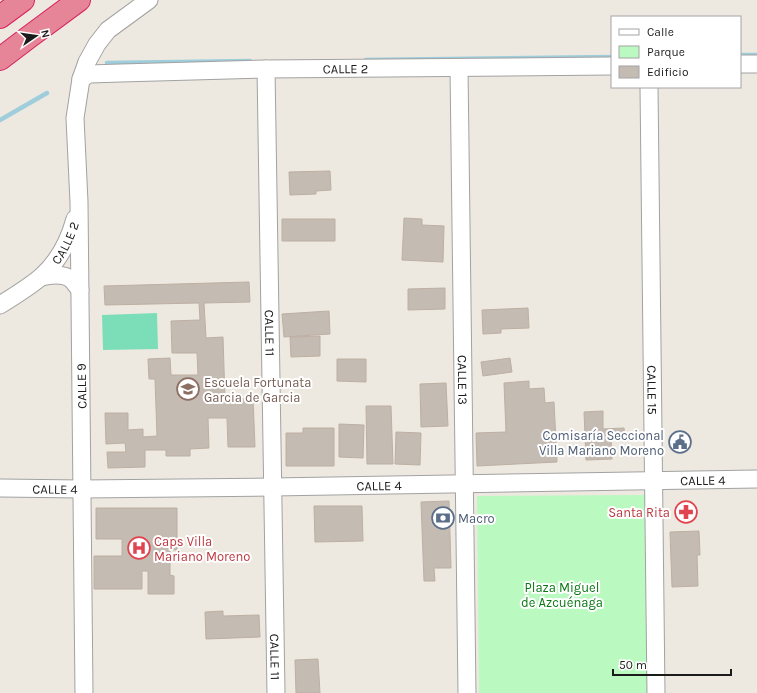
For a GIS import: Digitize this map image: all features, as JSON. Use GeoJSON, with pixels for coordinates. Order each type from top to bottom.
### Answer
{"type":"FeatureCollection","features":[{"type":"Feature","properties":{"kind":"highway"},"geometry":{"type":"LineString","coordinates":[[0,17],[23,0]]}},
{"type":"Feature","properties":{"kind":"highway"},"geometry":{"type":"LineString","coordinates":[[0,59],[80,0]]}},
{"type":"Feature","properties":{"kind":"highway"},"geometry":{"type":"LineString","coordinates":[[0,63],[28,37]]}},
{"type":"Feature","properties":{"kind":"street","name":"CALLE 9"},"geometry":{"type":"LineString","coordinates":[[84,693],[79,202],[75,118],[81,79],[87,62],[97,44],[108,30],[149,0]]}},
{"type":"Feature","properties":{"kind":"street"},"geometry":{"type":"LineString","coordinates":[[741,64],[757,64]]}},
{"type":"Feature","properties":{"kind":"street","name":"CALLE 2"},"geometry":{"type":"LineString","coordinates":[[81,79],[89,74],[266,69],[611,66]]}},
{"type":"Feature","properties":{"kind":"street","name":"CALLE 13"},"geometry":{"type":"LineString","coordinates":[[459,68],[467,693]]}},
{"type":"Feature","properties":{"kind":"street","name":"CALLE 11"},"geometry":{"type":"LineString","coordinates":[[266,69],[276,693]]}},
{"type":"Feature","properties":{"kind":"street","name":"CALLE 15"},"geometry":{"type":"LineString","coordinates":[[649,88],[656,693]]}},
{"type":"Feature","properties":{"kind":"street","name":"CALLE 2"},"geometry":{"type":"LineString","coordinates":[[0,305],[41,277],[55,262],[65,248],[72,231],[79,202]]}},
{"type":"Feature","properties":{"kind":"street","name":"CALLE 2"},"geometry":{"type":"LineString","coordinates":[[41,277],[53,274],[63,276],[70,279],[80,290]]}},
{"type":"Feature","properties":{"kind":"street","name":"CALLE 4"},"geometry":{"type":"LineString","coordinates":[[0,488],[82,489],[273,487],[757,479]]}},
{"type":"Feature","properties":{"kind":"green space"},"geometry":{"type":"Polygon","coordinates":[[[157,313],[158,349],[103,350],[102,315],[157,313]]]}},
{"type":"Feature","properties":{"kind":"green space","name":"Plaza Miguel de Azcuénaga"},"geometry":{"type":"Polygon","coordinates":[[[645,495],[648,693],[479,693],[477,496],[645,495]]]}},
{"type":"Feature","properties":{"kind":"building"},"geometry":{"type":"Polygon","coordinates":[[[330,171],[331,190],[316,191],[316,194],[290,195],[289,172],[330,171]]]}},
{"type":"Feature","properties":{"kind":"building"},"geometry":{"type":"Polygon","coordinates":[[[404,218],[422,219],[422,225],[444,226],[443,262],[402,260],[404,218]]]}},
{"type":"Feature","properties":{"kind":"building"},"geometry":{"type":"Polygon","coordinates":[[[282,219],[335,219],[335,241],[282,241],[282,219]]]}},
{"type":"Feature","properties":{"kind":"building"},"geometry":{"type":"Polygon","coordinates":[[[249,282],[250,302],[204,303],[206,338],[223,337],[225,399],[253,398],[255,447],[228,447],[227,418],[208,418],[209,448],[190,449],[190,456],[166,456],[166,450],[145,450],[145,467],[108,468],[107,452],[126,452],[125,443],[106,444],[105,413],[128,413],[128,430],[143,429],[143,437],[157,436],[155,379],[149,379],[148,359],[170,358],[171,375],[198,375],[197,353],[172,353],[171,321],[200,320],[199,303],[105,305],[104,286],[249,282]]]}},
{"type":"Feature","properties":{"kind":"building"},"geometry":{"type":"Polygon","coordinates":[[[445,288],[445,309],[408,310],[408,289],[445,288]]]}},
{"type":"Feature","properties":{"kind":"building"},"geometry":{"type":"Polygon","coordinates":[[[528,308],[529,328],[501,329],[501,333],[483,334],[482,310],[528,308]]]}},
{"type":"Feature","properties":{"kind":"building"},"geometry":{"type":"Polygon","coordinates":[[[329,311],[330,334],[284,337],[282,314],[329,311]]]}},
{"type":"Feature","properties":{"kind":"building"},"geometry":{"type":"Polygon","coordinates":[[[320,336],[320,356],[291,357],[290,337],[320,336]]]}},
{"type":"Feature","properties":{"kind":"building"},"geometry":{"type":"Polygon","coordinates":[[[510,358],[512,372],[483,376],[481,362],[510,358]]]}},
{"type":"Feature","properties":{"kind":"building"},"geometry":{"type":"Polygon","coordinates":[[[337,359],[366,359],[366,382],[337,381],[337,359]]]}},
{"type":"Feature","properties":{"kind":"building"},"geometry":{"type":"Polygon","coordinates":[[[529,381],[529,389],[544,388],[545,403],[554,402],[557,462],[477,466],[476,433],[506,432],[504,383],[529,381]]]}},
{"type":"Feature","properties":{"kind":"building"},"geometry":{"type":"Polygon","coordinates":[[[446,383],[448,426],[421,427],[420,384],[446,383]]]}},
{"type":"Feature","properties":{"kind":"building"},"geometry":{"type":"Polygon","coordinates":[[[366,406],[391,406],[393,464],[367,464],[366,406]]]}},
{"type":"Feature","properties":{"kind":"building"},"geometry":{"type":"Polygon","coordinates":[[[603,411],[603,429],[624,428],[625,436],[611,436],[612,459],[586,460],[584,412],[603,411]]]}},
{"type":"Feature","properties":{"kind":"building"},"geometry":{"type":"Polygon","coordinates":[[[339,424],[364,425],[363,458],[339,457],[339,424]]]}},
{"type":"Feature","properties":{"kind":"building"},"geometry":{"type":"Polygon","coordinates":[[[303,428],[334,428],[334,466],[286,466],[286,433],[303,433],[303,428]]]}},
{"type":"Feature","properties":{"kind":"building"},"geometry":{"type":"Polygon","coordinates":[[[396,432],[421,433],[420,465],[395,464],[396,432]]]}},
{"type":"Feature","properties":{"kind":"building"},"geometry":{"type":"Polygon","coordinates":[[[449,501],[451,568],[434,568],[435,581],[424,581],[421,502],[449,501]]]}},
{"type":"Feature","properties":{"kind":"building"},"geometry":{"type":"Polygon","coordinates":[[[314,506],[362,506],[363,541],[315,542],[314,506]]]}},
{"type":"Feature","properties":{"kind":"building"},"geometry":{"type":"Polygon","coordinates":[[[96,508],[177,508],[177,550],[170,550],[170,575],[174,576],[174,594],[148,594],[148,571],[142,571],[142,589],[94,589],[94,556],[122,556],[122,539],[96,539],[96,508]]]}},
{"type":"Feature","properties":{"kind":"building"},"geometry":{"type":"Polygon","coordinates":[[[699,531],[700,555],[697,555],[698,586],[672,587],[670,532],[699,531]]]}},
{"type":"Feature","properties":{"kind":"building"},"geometry":{"type":"Polygon","coordinates":[[[223,611],[223,616],[259,615],[260,637],[206,639],[205,612],[223,611]]]}},
{"type":"Feature","properties":{"kind":"building"},"geometry":{"type":"Polygon","coordinates":[[[318,659],[320,693],[296,693],[295,660],[318,659]]]}},
{"type":"Feature","properties":{"kind":"waterway"},"geometry":{"type":"LineString","coordinates":[[741,55],[757,55]]}},
{"type":"Feature","properties":{"kind":"waterway"},"geometry":{"type":"LineString","coordinates":[[366,60],[611,57]]}},
{"type":"Feature","properties":{"kind":"waterway"},"geometry":{"type":"LineString","coordinates":[[107,63],[250,61]]}},
{"type":"Feature","properties":{"kind":"waterway"},"geometry":{"type":"LineString","coordinates":[[0,120],[47,93]]}},
{"type":"Feature","properties":{"kind":"place","name":"Escuela Fortunata Garcia de Garcia"},"geometry":{"type":"Point","coordinates":[188,389]}},
{"type":"Feature","properties":{"kind":"place","name":"Comisaría Seccional Villa Mariano Moreno"},"geometry":{"type":"Point","coordinates":[680,442]}},
{"type":"Feature","properties":{"kind":"place","name":"Santa Rita"},"geometry":{"type":"Point","coordinates":[686,512]}},
{"type":"Feature","properties":{"kind":"place","name":"Macro"},"geometry":{"type":"Point","coordinates":[443,518]}},
{"type":"Feature","properties":{"kind":"place","name":"Caps Villa Mariano Moreno"},"geometry":{"type":"Point","coordinates":[139,548]}}]}
